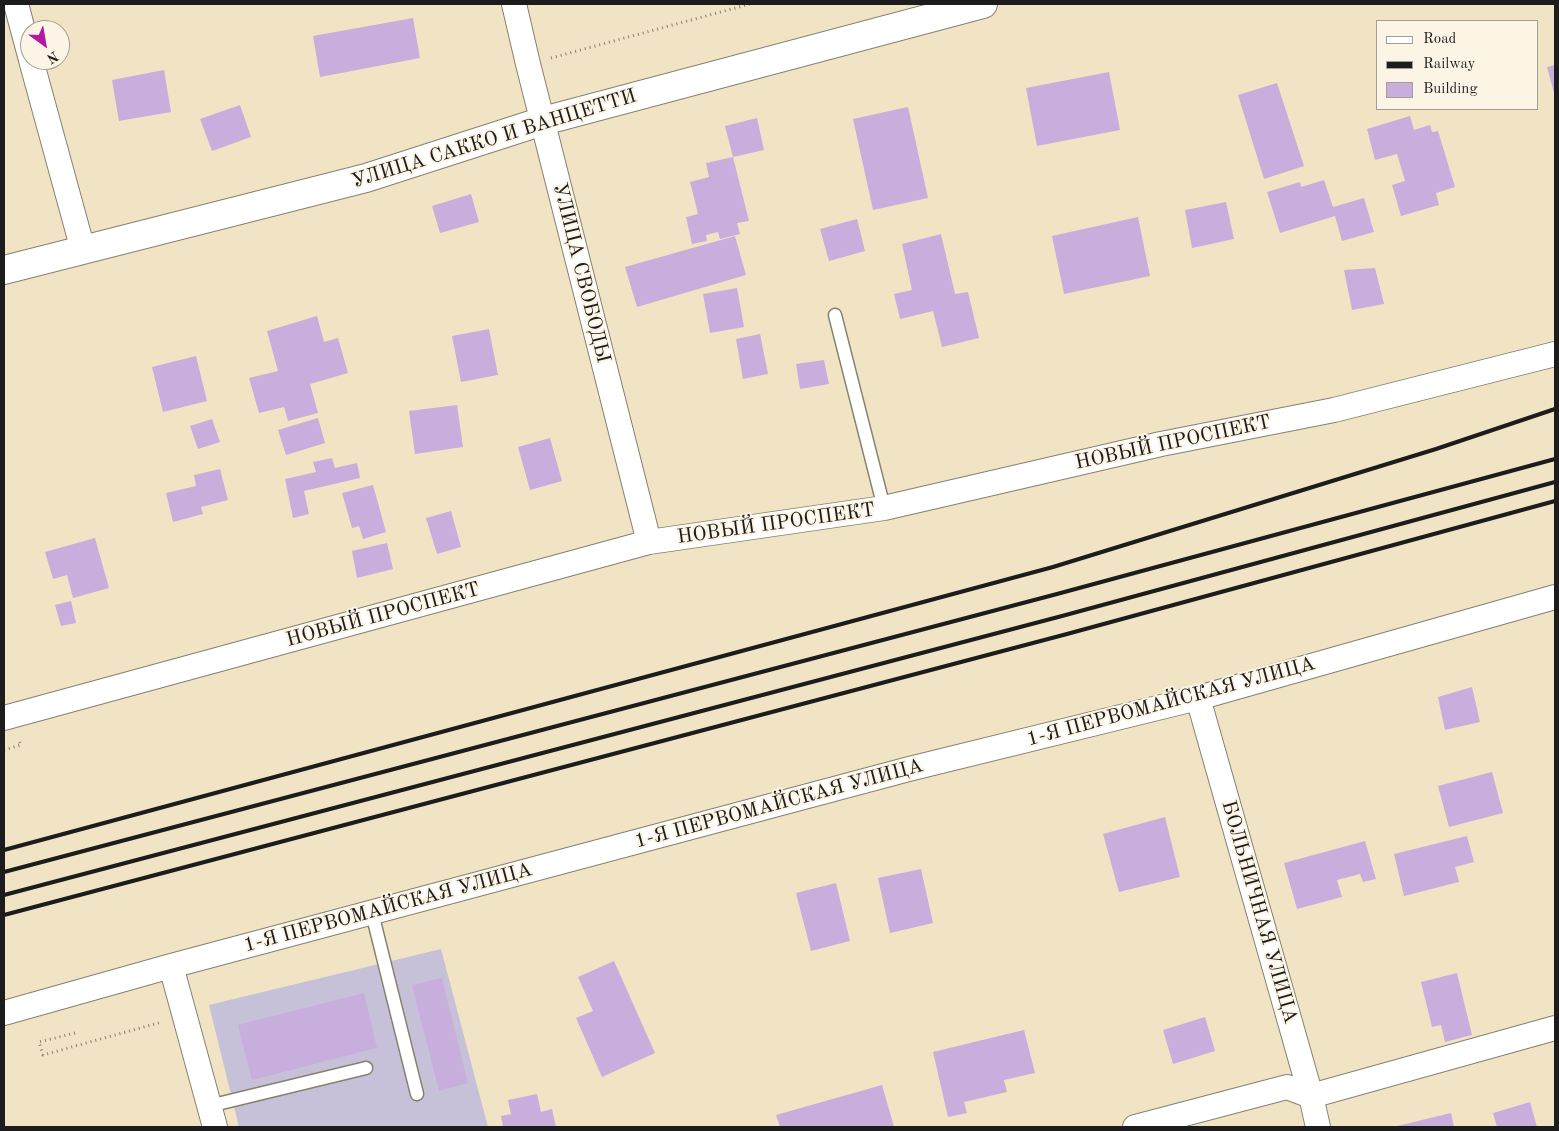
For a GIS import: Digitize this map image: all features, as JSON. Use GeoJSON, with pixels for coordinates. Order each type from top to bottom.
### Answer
{"type":"FeatureCollection","features":[{"type":"Feature","properties":{"kind":"main road","name":"УЛИЦА САККО И ВАНЦЕТТИ"},"geometry":{"type":"LineString","coordinates":[[4,270],[366,178],[543,120],[983,4]]}},
{"type":"Feature","properties":{"kind":"street"},"geometry":{"type":"LineString","coordinates":[[16,4],[20,20]]}},
{"type":"Feature","properties":{"kind":"street","name":"УЛИЦА СВОБОДЫ"},"geometry":{"type":"LineString","coordinates":[[514,4],[649,542]]}},
{"type":"Feature","properties":{"kind":"street"},"geometry":{"type":"LineString","coordinates":[[34,70],[83,250]]}},
{"type":"Feature","properties":{"kind":"street","name":"НОВЫЙ ПРОСПЕКТ"},"geometry":{"type":"LineString","coordinates":[[4,718],[649,542],[884,508],[1161,444],[1334,410],[1555,354]]}},
{"type":"Feature","properties":{"kind":"street","name":"1-Я ПЕРВОМАЙСКАЯ УЛИЦА"},"geometry":{"type":"LineString","coordinates":[[4,1013],[171,966],[909,769],[1198,698],[1555,597]]}},
{"type":"Feature","properties":{"kind":"street","name":"БОЛЬНИЧНАЯ УЛИЦА"},"geometry":{"type":"LineString","coordinates":[[1198,698],[1311,1096],[1318,1127]]}},
{"type":"Feature","properties":{"kind":"street"},"geometry":{"type":"LineString","coordinates":[[171,966],[212,1117]]}},
{"type":"Feature","properties":{"kind":"street"},"geometry":{"type":"LineString","coordinates":[[1135,1127],[1287,1087],[1311,1096],[1555,1028]]}},
{"type":"Feature","properties":{"kind":"lane"},"geometry":{"type":"LineString","coordinates":[[835,315],[884,508]]}},
{"type":"Feature","properties":{"kind":"lane"},"geometry":{"type":"LineString","coordinates":[[372,913],[417,1094]]}},
{"type":"Feature","properties":{"kind":"lane"},"geometry":{"type":"LineString","coordinates":[[212,1117],[366,1068]]}},
{"type":"Feature","properties":{"kind":"path"},"geometry":{"type":"LineString","coordinates":[[528,64],[750,4]]}},
{"type":"Feature","properties":{"kind":"path"},"geometry":{"type":"LineString","coordinates":[[75,1033],[39,1042],[42,1055],[184,1016]]}},
{"type":"Feature","properties":{"kind":"shaded area"},"geometry":{"type":"Polygon","coordinates":[[[441,949],[488,1127],[239,1127],[209,1005],[441,949]]]}},
{"type":"Feature","properties":{"kind":"building"},"geometry":{"type":"Polygon","coordinates":[[[413,18],[420,58],[320,77],[313,36],[413,18]]]}},
{"type":"Feature","properties":{"kind":"building"},"geometry":{"type":"Polygon","coordinates":[[[1555,65],[1555,97],[1547,67],[1555,65]]]}},
{"type":"Feature","properties":{"kind":"building"},"geometry":{"type":"Polygon","coordinates":[[[164,70],[171,112],[119,121],[112,80],[164,70]]]}},
{"type":"Feature","properties":{"kind":"building"},"geometry":{"type":"Polygon","coordinates":[[[1109,72],[1120,130],[1037,146],[1026,88],[1109,72]]]}},
{"type":"Feature","properties":{"kind":"building"},"geometry":{"type":"Polygon","coordinates":[[[1277,83],[1304,166],[1264,179],[1238,95],[1277,83]]]}},
{"type":"Feature","properties":{"kind":"building"},"geometry":{"type":"Polygon","coordinates":[[[240,105],[251,137],[212,151],[200,119],[240,105]]]}},
{"type":"Feature","properties":{"kind":"building"},"geometry":{"type":"Polygon","coordinates":[[[908,107],[928,198],[873,210],[853,119],[908,107]]]}},
{"type":"Feature","properties":{"kind":"building"},"geometry":{"type":"Polygon","coordinates":[[[1410,116],[1414,130],[1430,125],[1432,132],[1438,131],[1455,187],[1436,193],[1439,205],[1401,216],[1392,185],[1405,181],[1397,154],[1375,160],[1367,129],[1410,116]]]}},
{"type":"Feature","properties":{"kind":"building"},"geometry":{"type":"Polygon","coordinates":[[[757,118],[764,150],[733,157],[725,126],[757,118]]]}},
{"type":"Feature","properties":{"kind":"building"},"geometry":{"type":"Polygon","coordinates":[[[733,157],[749,221],[737,223],[740,234],[720,239],[718,232],[706,235],[707,241],[692,244],[686,217],[698,214],[690,182],[709,177],[706,163],[733,157]]]}},
{"type":"Feature","properties":{"kind":"building"},"geometry":{"type":"Polygon","coordinates":[[[1324,180],[1333,207],[1364,198],[1374,232],[1342,241],[1335,216],[1280,233],[1267,192],[1300,182],[1301,187],[1324,180]]]}},
{"type":"Feature","properties":{"kind":"building"},"geometry":{"type":"Polygon","coordinates":[[[471,194],[479,222],[440,233],[432,206],[471,194]]]}},
{"type":"Feature","properties":{"kind":"building"},"geometry":{"type":"Polygon","coordinates":[[[1226,202],[1234,239],[1192,248],[1185,210],[1226,202]]]}},
{"type":"Feature","properties":{"kind":"building"},"geometry":{"type":"Polygon","coordinates":[[[1138,217],[1150,276],[1064,294],[1052,236],[1138,217]]]}},
{"type":"Feature","properties":{"kind":"building"},"geometry":{"type":"Polygon","coordinates":[[[857,219],[865,251],[829,261],[820,229],[857,219]]]}},
{"type":"Feature","properties":{"kind":"building"},"geometry":{"type":"Polygon","coordinates":[[[941,234],[955,294],[968,292],[979,338],[942,347],[933,311],[900,319],[894,294],[912,290],[902,244],[941,234]]]}},
{"type":"Feature","properties":{"kind":"building"},"geometry":{"type":"Polygon","coordinates":[[[735,236],[746,275],[637,307],[625,267],[735,236]]]}},
{"type":"Feature","properties":{"kind":"building"},"geometry":{"type":"Polygon","coordinates":[[[1375,268],[1384,304],[1352,310],[1344,270],[1375,268]]]}},
{"type":"Feature","properties":{"kind":"building"},"geometry":{"type":"Polygon","coordinates":[[[737,288],[744,327],[710,333],[703,294],[737,288]]]}},
{"type":"Feature","properties":{"kind":"building"},"geometry":{"type":"Polygon","coordinates":[[[317,316],[324,342],[338,338],[348,373],[310,384],[318,413],[288,421],[284,407],[259,413],[249,378],[278,371],[267,331],[317,316]]]}},
{"type":"Feature","properties":{"kind":"building"},"geometry":{"type":"Polygon","coordinates":[[[489,329],[498,375],[461,382],[452,336],[489,329]]]}},
{"type":"Feature","properties":{"kind":"building"},"geometry":{"type":"Polygon","coordinates":[[[760,334],[768,374],[743,379],[736,339],[760,334]]]}},
{"type":"Feature","properties":{"kind":"building"},"geometry":{"type":"Polygon","coordinates":[[[196,356],[207,401],[163,412],[152,367],[196,356]]]}},
{"type":"Feature","properties":{"kind":"building"},"geometry":{"type":"Polygon","coordinates":[[[824,360],[829,384],[800,389],[796,364],[824,360]]]}},
{"type":"Feature","properties":{"kind":"building"},"geometry":{"type":"Polygon","coordinates":[[[457,405],[463,447],[415,454],[409,411],[457,405]]]}},
{"type":"Feature","properties":{"kind":"building"},"geometry":{"type":"Polygon","coordinates":[[[318,418],[325,443],[286,455],[278,430],[318,418]]]}},
{"type":"Feature","properties":{"kind":"building"},"geometry":{"type":"Polygon","coordinates":[[[212,419],[220,442],[198,449],[190,426],[212,419]]]}},
{"type":"Feature","properties":{"kind":"building"},"geometry":{"type":"Polygon","coordinates":[[[550,438],[562,481],[530,490],[518,447],[550,438]]]}},
{"type":"Feature","properties":{"kind":"building"},"geometry":{"type":"Polygon","coordinates":[[[332,458],[335,468],[357,463],[360,478],[304,491],[309,514],[293,518],[285,479],[316,472],[313,462],[332,458]]]}},
{"type":"Feature","properties":{"kind":"building"},"geometry":{"type":"Polygon","coordinates":[[[220,469],[228,500],[201,507],[203,514],[173,522],[166,493],[196,486],[194,475],[220,469]]]}},
{"type":"Feature","properties":{"kind":"building"},"geometry":{"type":"Polygon","coordinates":[[[373,485],[386,532],[363,539],[359,526],[352,528],[342,493],[373,485]]]}},
{"type":"Feature","properties":{"kind":"building"},"geometry":{"type":"Polygon","coordinates":[[[451,511],[461,547],[437,554],[426,518],[451,511]]]}},
{"type":"Feature","properties":{"kind":"building"},"geometry":{"type":"Polygon","coordinates":[[[95,538],[109,588],[73,598],[67,575],[53,579],[45,552],[95,538]]]}},
{"type":"Feature","properties":{"kind":"building"},"geometry":{"type":"Polygon","coordinates":[[[387,543],[393,569],[357,578],[352,551],[387,543]]]}},
{"type":"Feature","properties":{"kind":"building"},"geometry":{"type":"Polygon","coordinates":[[[71,601],[76,623],[61,626],[55,605],[71,601]]]}},
{"type":"Feature","properties":{"kind":"building"},"geometry":{"type":"Polygon","coordinates":[[[1472,687],[1480,722],[1445,730],[1438,697],[1472,687]]]}},
{"type":"Feature","properties":{"kind":"building"},"geometry":{"type":"Polygon","coordinates":[[[1492,772],[1503,813],[1449,827],[1438,786],[1492,772]]]}},
{"type":"Feature","properties":{"kind":"building"},"geometry":{"type":"Polygon","coordinates":[[[1165,817],[1180,877],[1119,892],[1103,834],[1165,817]]]}},
{"type":"Feature","properties":{"kind":"building"},"geometry":{"type":"Polygon","coordinates":[[[1467,836],[1474,862],[1455,867],[1459,882],[1404,896],[1394,854],[1467,836]]]}},
{"type":"Feature","properties":{"kind":"building"},"geometry":{"type":"Polygon","coordinates":[[[1365,841],[1376,879],[1363,882],[1360,874],[1337,880],[1342,897],[1297,909],[1284,863],[1365,841]]]}},
{"type":"Feature","properties":{"kind":"building"},"geometry":{"type":"Polygon","coordinates":[[[921,869],[933,923],[890,933],[878,878],[921,869]]]}},
{"type":"Feature","properties":{"kind":"building"},"geometry":{"type":"Polygon","coordinates":[[[836,883],[850,941],[811,951],[796,893],[836,883]]]}},
{"type":"Feature","properties":{"kind":"building"},"geometry":{"type":"Polygon","coordinates":[[[614,961],[655,1053],[602,1077],[576,1018],[593,1011],[578,977],[614,961]]]}},
{"type":"Feature","properties":{"kind":"building"},"geometry":{"type":"Polygon","coordinates":[[[1457,973],[1472,1035],[1445,1042],[1441,1025],[1432,1027],[1421,982],[1457,973]]]}},
{"type":"Feature","properties":{"kind":"building"},"geometry":{"type":"Polygon","coordinates":[[[442,978],[468,1083],[439,1091],[412,985],[442,978]]]}},
{"type":"Feature","properties":{"kind":"building"},"geometry":{"type":"Polygon","coordinates":[[[364,993],[377,1048],[252,1080],[238,1025],[364,993]]]}},
{"type":"Feature","properties":{"kind":"building"},"geometry":{"type":"Polygon","coordinates":[[[1205,1017],[1215,1051],[1173,1064],[1163,1030],[1205,1017]]]}},
{"type":"Feature","properties":{"kind":"building"},"geometry":{"type":"Polygon","coordinates":[[[1024,1030],[1035,1073],[1004,1080],[1007,1092],[964,1102],[967,1113],[948,1117],[933,1052],[1024,1030]]]}},
{"type":"Feature","properties":{"kind":"building"},"geometry":{"type":"Polygon","coordinates":[[[882,1085],[894,1127],[780,1127],[776,1115],[882,1085]]]}},
{"type":"Feature","properties":{"kind":"building"},"geometry":{"type":"Polygon","coordinates":[[[537,1094],[541,1112],[552,1109],[556,1127],[503,1127],[501,1116],[511,1114],[508,1100],[537,1094]]]}},
{"type":"Feature","properties":{"kind":"building"},"geometry":{"type":"Polygon","coordinates":[[[1530,1102],[1537,1127],[1497,1127],[1493,1113],[1530,1102]]]}},
{"type":"Feature","properties":{"kind":"building"},"geometry":{"type":"Polygon","coordinates":[[[1451,1113],[1454,1127],[1393,1127],[1451,1113]]]}},
{"type":"Feature","properties":{"kind":"railway"},"geometry":{"type":"LineString","coordinates":[[4,850],[1053,567],[1436,449],[1555,409]]}},
{"type":"Feature","properties":{"kind":"railway"},"geometry":{"type":"LineString","coordinates":[[4,872],[1057,594],[1555,459]]}},
{"type":"Feature","properties":{"kind":"railway"},"geometry":{"type":"LineString","coordinates":[[4,895],[1062,616],[1555,482]]}},
{"type":"Feature","properties":{"kind":"railway"},"geometry":{"type":"LineString","coordinates":[[4,915],[1067,634],[1555,501]]}}]}
